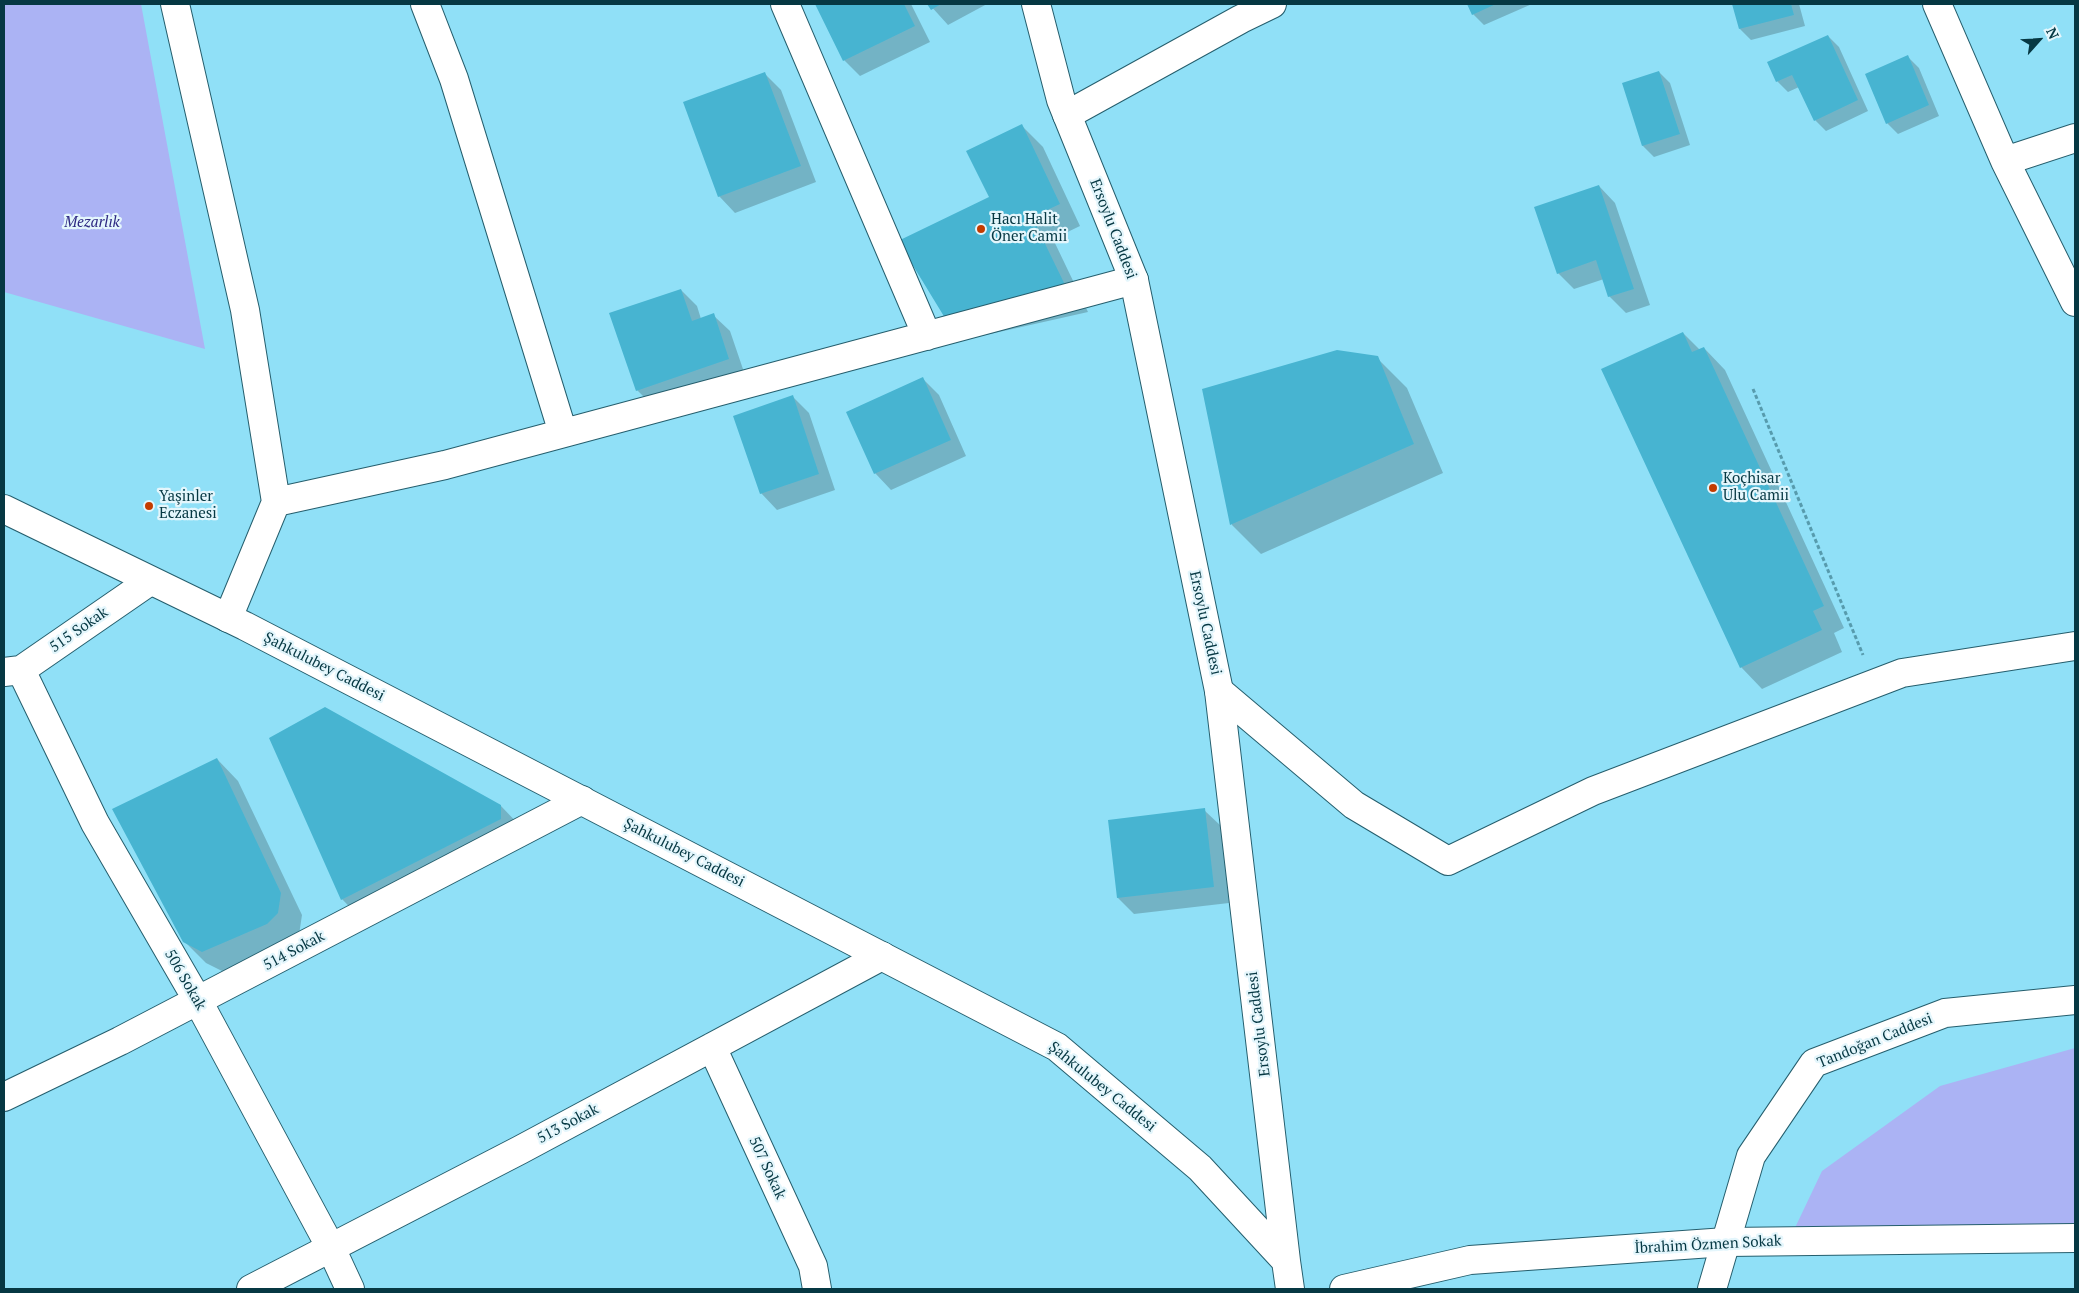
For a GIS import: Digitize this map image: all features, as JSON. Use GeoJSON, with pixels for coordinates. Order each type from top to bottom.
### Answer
{"type":"FeatureCollection","features":[{"type":"Feature","properties":{"kind":"street"},"geometry":{"type":"LineString","coordinates":[[175,4],[245,310],[276,502],[228,618]]}},
{"type":"Feature","properties":{"kind":"street"},"geometry":{"type":"LineString","coordinates":[[425,4],[454,78],[563,433]]}},
{"type":"Feature","properties":{"kind":"street"},"geometry":{"type":"LineString","coordinates":[[785,4],[927,336]]}},
{"type":"Feature","properties":{"kind":"street","name":"Ersoylu Caddesi"},"geometry":{"type":"LineString","coordinates":[[1036,4],[1062,100],[1134,280],[1219,691],[1286,1261]]}},
{"type":"Feature","properties":{"kind":"street"},"geometry":{"type":"LineString","coordinates":[[1068,115],[1240,19],[1272,4]]}},
{"type":"Feature","properties":{"kind":"street"},"geometry":{"type":"LineString","coordinates":[[1937,4],[2005,161],[2075,302]]}},
{"type":"Feature","properties":{"kind":"street"},"geometry":{"type":"LineString","coordinates":[[2005,161],[2075,138]]}},
{"type":"Feature","properties":{"kind":"street"},"geometry":{"type":"LineString","coordinates":[[276,502],[445,465],[1134,280]]}},
{"type":"Feature","properties":{"kind":"street","name":"Şahkulubey Caddesi"},"geometry":{"type":"LineString","coordinates":[[4,509],[228,618],[1057,1047],[1200,1168],[1286,1261]]}},
{"type":"Feature","properties":{"kind":"street","name":"515 Sokak"},"geometry":{"type":"LineString","coordinates":[[12,671],[150,581]]}},
{"type":"Feature","properties":{"kind":"street"},"geometry":{"type":"LineString","coordinates":[[1219,691],[1354,805],[1448,862],[1593,791],[1902,672],[2075,646]]}},
{"type":"Feature","properties":{"kind":"street","name":"506 Sokak"},"geometry":{"type":"LineString","coordinates":[[12,671],[95,823],[198,1001],[331,1248],[350,1289]]}},
{"type":"Feature","properties":{"kind":"street","name":"514 Sokak"},"geometry":{"type":"LineString","coordinates":[[4,1097],[198,1001],[582,800]]}},
{"type":"Feature","properties":{"kind":"street","name":"513 Sokak"},"geometry":{"type":"LineString","coordinates":[[251,1289],[712,1048],[882,956]]}},
{"type":"Feature","properties":{"kind":"street","name":"Tandoğan Caddesi"},"geometry":{"type":"LineString","coordinates":[[1712,1289],[1751,1156],[1814,1063],[1945,1013],[2075,1000]]}},
{"type":"Feature","properties":{"kind":"street","name":"507 Sokak"},"geometry":{"type":"LineString","coordinates":[[712,1048],[813,1266],[817,1289]]}},
{"type":"Feature","properties":{"kind":"street","name":"İbrahim Özmen Sokak"},"geometry":{"type":"LineString","coordinates":[[1344,1289],[1470,1260],[1726,1242],[2075,1238]]}},
{"type":"Feature","properties":{"kind":"street"},"geometry":{"type":"LineString","coordinates":[[1286,1261],[1290,1289]]}},
{"type":"Feature","properties":{"kind":"path"},"geometry":{"type":"LineString","coordinates":[[1753,389],[1875,683]]}},
{"type":"Feature","properties":{"kind":"green space","name":"Mezarlık"},"geometry":{"type":"Polygon","coordinates":[[[4,4],[141,4],[205,349],[4,292],[4,4]]]}},
{"type":"Feature","properties":{"kind":"green space"},"geometry":{"type":"Polygon","coordinates":[[[2075,1048],[2075,1247],[1793,1232],[1822,1171],[1940,1086],[2075,1048]]]}},
{"type":"Feature","properties":{"kind":"building"},"geometry":{"type":"Polygon","coordinates":[[[815,4],[904,4],[915,26],[843,61],[815,4]]]}},
{"type":"Feature","properties":{"kind":"building"},"geometry":{"type":"Polygon","coordinates":[[[927,4],[941,4],[931,10],[927,4]]]}},
{"type":"Feature","properties":{"kind":"building"},"geometry":{"type":"Polygon","coordinates":[[[1467,4],[1496,4],[1472,15],[1467,4]]]}},
{"type":"Feature","properties":{"kind":"building"},"geometry":{"type":"Polygon","coordinates":[[[1732,4],[1791,4],[1794,15],[1739,29],[1732,4]]]}},
{"type":"Feature","properties":{"kind":"building"},"geometry":{"type":"Polygon","coordinates":[[[1828,35],[1858,100],[1814,121],[1792,75],[1776,82],[1767,62],[1828,35]]]}},
{"type":"Feature","properties":{"kind":"building"},"geometry":{"type":"Polygon","coordinates":[[[1908,55],[1929,105],[1886,124],[1865,74],[1908,55]]]}},
{"type":"Feature","properties":{"kind":"building"},"geometry":{"type":"Polygon","coordinates":[[[1659,71],[1680,134],[1642,146],[1622,83],[1659,71]]]}},
{"type":"Feature","properties":{"kind":"building"},"geometry":{"type":"Polygon","coordinates":[[[765,72],[801,166],[718,197],[683,102],[765,72]]]}},
{"type":"Feature","properties":{"kind":"building","name":"Hacı Halit Öner Camii"},"geometry":{"type":"Polygon","coordinates":[[[1022,124],[1060,204],[1032,217],[1068,291],[945,318],[898,241],[989,197],[966,151],[1022,124]]]}},
{"type":"Feature","properties":{"kind":"building"},"geometry":{"type":"Polygon","coordinates":[[[1599,185],[1634,289],[1608,297],[1596,260],[1557,274],[1534,207],[1599,185]]]}},
{"type":"Feature","properties":{"kind":"building"},"geometry":{"type":"Polygon","coordinates":[[[681,289],[692,321],[714,313],[729,359],[636,391],[609,313],[681,289]]]}},
{"type":"Feature","properties":{"kind":"building","name":"Koçhisar Ulu Camii"},"geometry":{"type":"Polygon","coordinates":[[[1683,332],[1692,352],[1704,347],[1824,606],[1813,611],[1822,630],[1740,668],[1601,369],[1683,332]]]}},
{"type":"Feature","properties":{"kind":"building"},"geometry":{"type":"Polygon","coordinates":[[[1337,350],[1378,356],[1414,444],[1230,525],[1202,389],[1337,350]]]}},
{"type":"Feature","properties":{"kind":"building"},"geometry":{"type":"Polygon","coordinates":[[[923,377],[951,440],[874,474],[846,412],[923,377]]]}},
{"type":"Feature","properties":{"kind":"building"},"geometry":{"type":"Polygon","coordinates":[[[793,395],[819,474],[760,494],[733,416],[793,395]]]}},
{"type":"Feature","properties":{"kind":"building"},"geometry":{"type":"Polygon","coordinates":[[[325,707],[501,805],[501,819],[341,900],[269,738],[325,707]]]}},
{"type":"Feature","properties":{"kind":"building"},"geometry":{"type":"Polygon","coordinates":[[[217,758],[281,893],[278,913],[267,924],[202,952],[183,942],[112,809],[217,758]]]}},
{"type":"Feature","properties":{"kind":"building"},"geometry":{"type":"Polygon","coordinates":[[[1205,808],[1214,887],[1117,898],[1108,820],[1205,808]]]}},
{"type":"Feature","properties":{"kind":"place","name":"Hacı Halit Öner Camii"},"geometry":{"type":"Point","coordinates":[981,229]}},
{"type":"Feature","properties":{"kind":"place","name":"Koçhisar Ulu Camii"},"geometry":{"type":"Point","coordinates":[1713,488]}},
{"type":"Feature","properties":{"kind":"place","name":"Yaşinler Eczanesi"},"geometry":{"type":"Point","coordinates":[149,506]}}]}
